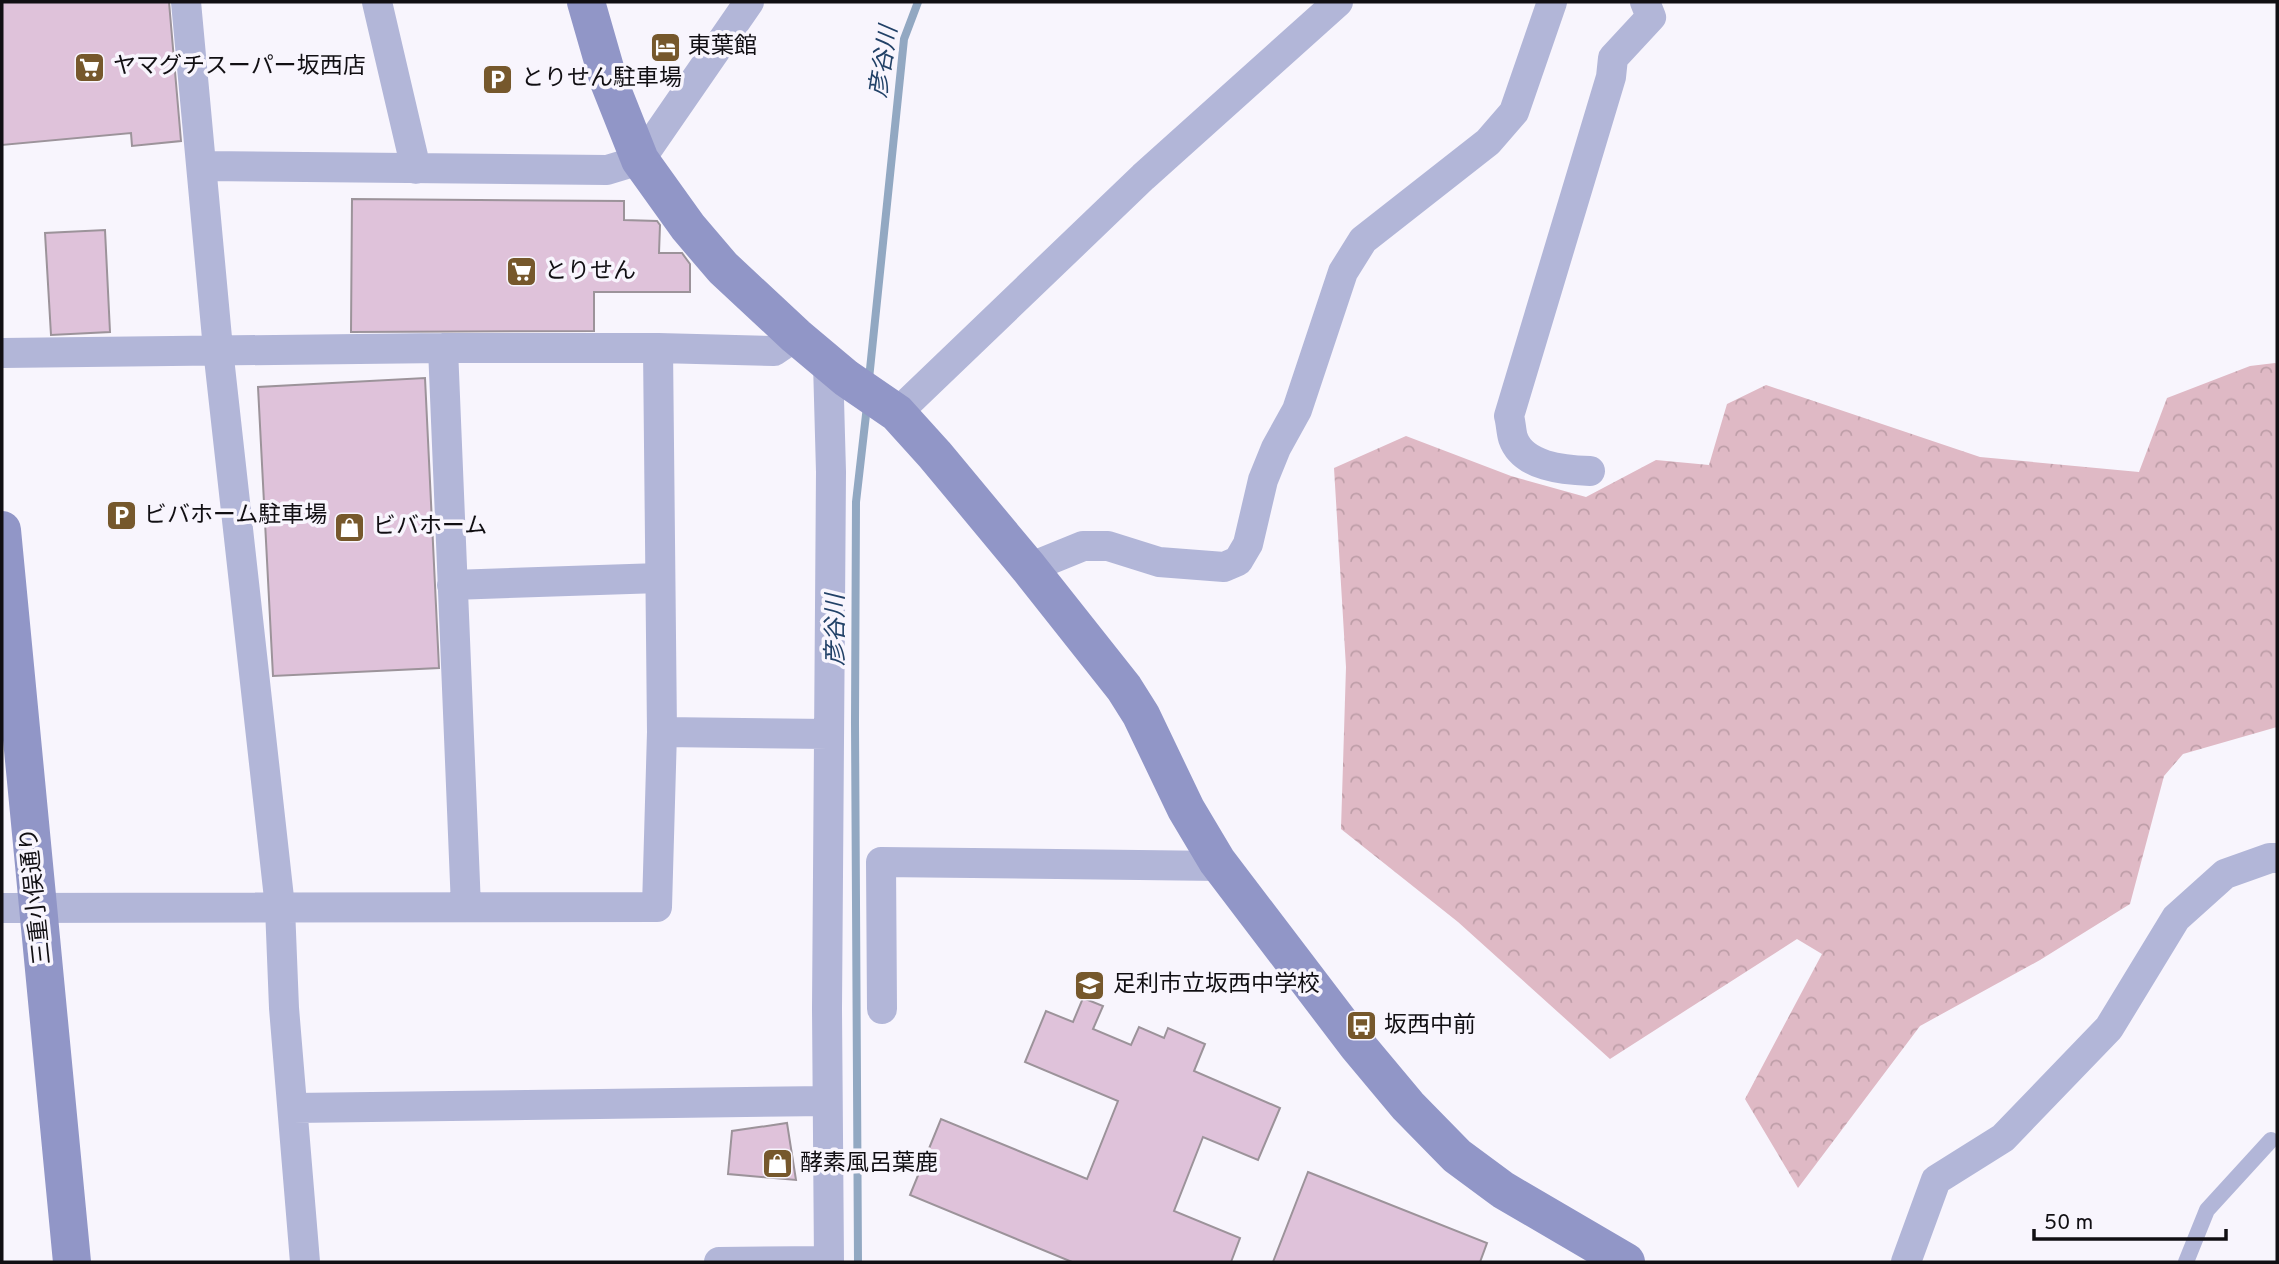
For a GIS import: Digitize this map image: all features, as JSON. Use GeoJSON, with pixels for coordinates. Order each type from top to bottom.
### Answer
{"type":"FeatureCollection","features":[{"type":"Feature","properties":{"kind":"street"},"geometry":{"type":"LineString","coordinates":[[186,2],[218,349],[280,907],[284,1008],[305,1262]]}},
{"type":"Feature","properties":{"kind":"street"},"geometry":{"type":"LineString","coordinates":[[377,2],[416,169]]}},
{"type":"Feature","properties":{"kind":"street"},"geometry":{"type":"LineString","coordinates":[[586,2],[609,82],[640,160],[688,227],[723,268],[796,336],[837,370],[892,409],[934,454],[1028,568],[1124,688],[1141,715],[1186,809],[1221,866],[1357,1045],[1408,1106],[1457,1156],[1503,1190],[1626,1262]]}},
{"type":"Feature","properties":{"kind":"street"},"geometry":{"type":"LineString","coordinates":[[202,166],[607,170],[640,160],[749,2]]}},
{"type":"Feature","properties":{"kind":"street"},"geometry":{"type":"LineString","coordinates":[[892,409],[1143,177],[1338,2]]}},
{"type":"Feature","properties":{"kind":"street"},"geometry":{"type":"LineString","coordinates":[[1028,568],[1083,546],[1108,546],[1159,562],[1224,567],[1238,561],[1248,544],[1263,480],[1276,448],[1297,410],[1343,272],[1363,240],[1488,142],[1514,112],[1552,2]]}},
{"type":"Feature","properties":{"kind":"street"},"geometry":{"type":"LineString","coordinates":[[1590,471],[1564,470],[1529,459],[1514,440],[1510,416],[1611,77],[1613,58],[1651,17],[1646,2]]}},
{"type":"Feature","properties":{"kind":"street"},"geometry":{"type":"LineString","coordinates":[[2,353],[443,348],[774,351],[796,336]]}},
{"type":"Feature","properties":{"kind":"street"},"geometry":{"type":"LineString","coordinates":[[443,348],[466,907]]}},
{"type":"Feature","properties":{"kind":"street"},"geometry":{"type":"LineString","coordinates":[[20,908],[657,907],[662,732],[658,348]]}},
{"type":"Feature","properties":{"kind":"street"},"geometry":{"type":"LineString","coordinates":[[719,1262],[829,1262],[828,734],[831,472],[837,370]]}},
{"type":"Feature","properties":{"kind":"street","name":"三重小俣通り"},"geometry":{"type":"LineString","coordinates":[[2,530],[20,908],[72,1262]]}},
{"type":"Feature","properties":{"kind":"street"},"geometry":{"type":"LineString","coordinates":[[452,585],[660,578]]}},
{"type":"Feature","properties":{"kind":"street"},"geometry":{"type":"LineString","coordinates":[[662,732],[828,734]]}},
{"type":"Feature","properties":{"kind":"street"},"geometry":{"type":"LineString","coordinates":[[1906,1262],[1937,1180],[2003,1138],[2109,1028],[2176,918],[2225,874],[2277,858]]}},
{"type":"Feature","properties":{"kind":"street"},"geometry":{"type":"LineString","coordinates":[[882,1009],[881,862],[1221,866]]}},
{"type":"Feature","properties":{"kind":"street"},"geometry":{"type":"LineString","coordinates":[[293,1108],[827,1101]]}},
{"type":"Feature","properties":{"kind":"lane"},"geometry":{"type":"LineString","coordinates":[[2186,1262],[2207,1210],[2271,1140]]}},
{"type":"Feature","properties":{"kind":"green space"},"geometry":{"type":"Polygon","coordinates":[[[2275,363],[2277,727],[2183,754],[2164,776],[2130,904],[2040,960],[1920,1026],[1798,1188],[1745,1099],[1822,954],[1797,939],[1610,1059],[1458,922],[1341,829],[1346,667],[1334,468],[1406,436],[1511,476],[1586,497],[1656,460],[1709,465],[1727,404],[1766,385],[1980,457],[2139,472],[2167,398],[2250,366],[2275,363]]]}},
{"type":"Feature","properties":{"kind":"building","name":"ヤマグチスーパー坂西店"},"geometry":{"type":"Polygon","coordinates":[[[2,2],[169,2],[181,141],[132,146],[131,133],[2,145],[2,2]]]}},
{"type":"Feature","properties":{"kind":"building","name":"とりせん"},"geometry":{"type":"Polygon","coordinates":[[[352,199],[624,201],[624,220],[657,221],[660,225],[659,253],[682,253],[690,264],[690,292],[594,292],[594,331],[351,332],[352,199]]]}},
{"type":"Feature","properties":{"kind":"building"},"geometry":{"type":"Polygon","coordinates":[[[105,230],[110,332],[51,335],[45,233],[105,230]]]}},
{"type":"Feature","properties":{"kind":"building","name":"ビバホーム"},"geometry":{"type":"Polygon","coordinates":[[[425,378],[439,668],[273,676],[258,387],[425,378]]]}},
{"type":"Feature","properties":{"kind":"building"},"geometry":{"type":"Polygon","coordinates":[[[1083,998],[1103,1006],[1093,1029],[1131,1045],[1139,1027],[1164,1038],[1168,1028],[1205,1044],[1194,1071],[1280,1108],[1258,1160],[1203,1137],[1174,1211],[1240,1238],[1231,1262],[1072,1262],[910,1195],[941,1119],[1087,1179],[1118,1101],[1025,1062],[1046,1011],[1073,1022],[1083,998]]]}},
{"type":"Feature","properties":{"kind":"building"},"geometry":{"type":"Polygon","coordinates":[[[787,1123],[796,1180],[728,1174],[732,1131],[787,1123]]]}},
{"type":"Feature","properties":{"kind":"building"},"geometry":{"type":"Polygon","coordinates":[[[1308,1172],[1487,1243],[1480,1262],[1273,1262],[1308,1172]]]}},
{"type":"Feature","properties":{"kind":"waterway","name":"彦谷川"},"geometry":{"type":"LineString","coordinates":[[869,379],[904,39],[918,2]]}},
{"type":"Feature","properties":{"kind":"waterway","name":"彦谷川"},"geometry":{"type":"LineString","coordinates":[[858,1262],[856,502],[867,406]]}},
{"type":"Feature","properties":{"kind":"place","name":"東葉館"},"geometry":{"type":"Point","coordinates":[665,47]}},
{"type":"Feature","properties":{"kind":"place","name":"ヤマグチスーパー坂西店"},"geometry":{"type":"Point","coordinates":[90,67]}},
{"type":"Feature","properties":{"kind":"place","name":"とりせん駐車場"},"geometry":{"type":"Point","coordinates":[498,79]}},
{"type":"Feature","properties":{"kind":"place","name":"とりせん"},"geometry":{"type":"Point","coordinates":[521,272]}},
{"type":"Feature","properties":{"kind":"place","name":"ビバホーム駐車場"},"geometry":{"type":"Point","coordinates":[121,516]}},
{"type":"Feature","properties":{"kind":"place","name":"ビバホーム"},"geometry":{"type":"Point","coordinates":[350,527]}},
{"type":"Feature","properties":{"kind":"place","name":"足利市立坂西中学校"},"geometry":{"type":"Point","coordinates":[1090,985]}},
{"type":"Feature","properties":{"kind":"place","name":"坂西中前"},"geometry":{"type":"Point","coordinates":[1361,1026]}},
{"type":"Feature","properties":{"kind":"place","name":"酵素風呂葉鹿"},"geometry":{"type":"Point","coordinates":[777,1164]}}]}
